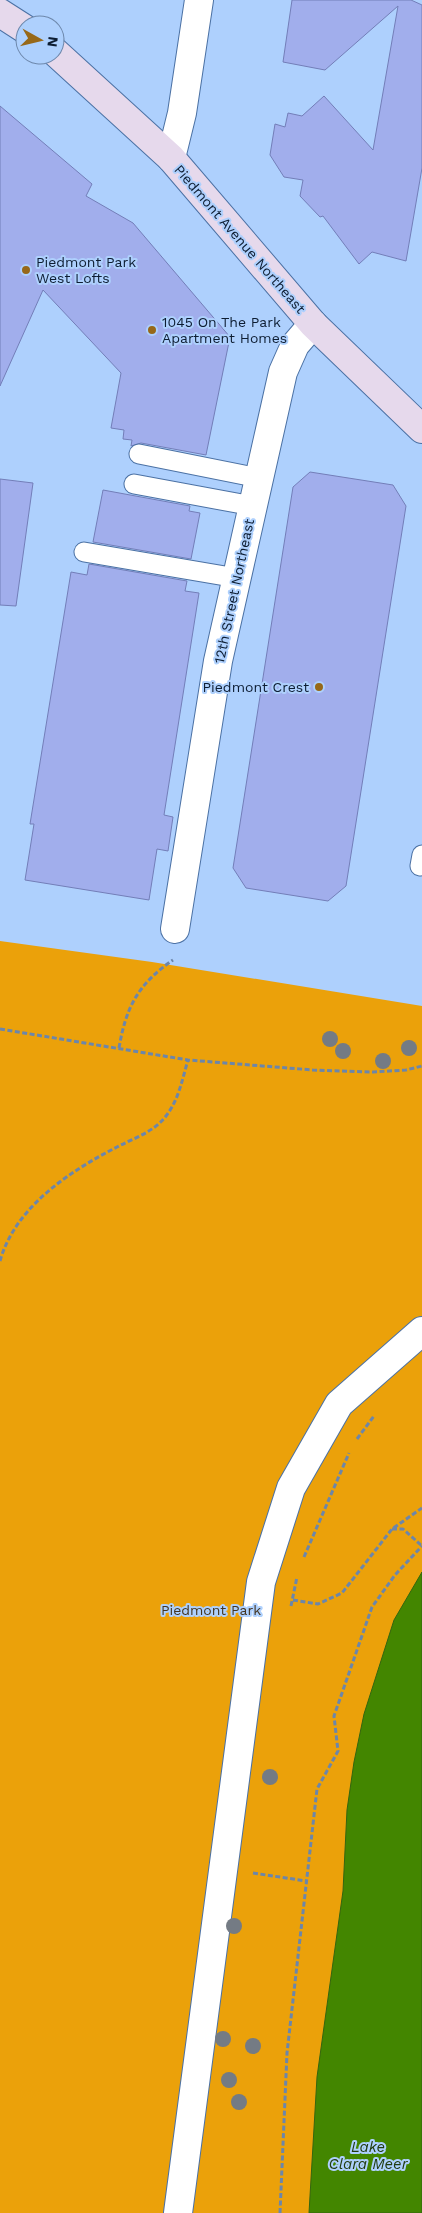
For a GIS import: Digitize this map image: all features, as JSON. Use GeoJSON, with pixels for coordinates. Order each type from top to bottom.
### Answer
{"type":"FeatureCollection","features":[{"type":"Feature","properties":{"kind":"main road"},"geometry":{"type":"LineString","coordinates":[[0,13],[15,23]]}},
{"type":"Feature","properties":{"kind":"main road","name":"Piedmont Avenue Northeast"},"geometry":{"type":"LineString","coordinates":[[65,61],[171,158],[313,324],[422,429]]}},
{"type":"Feature","properties":{"kind":"street"},"geometry":{"type":"LineString","coordinates":[[171,158],[182,113],[199,0]]}},
{"type":"Feature","properties":{"kind":"street","name":"12th Street Northeast"},"geometry":{"type":"LineString","coordinates":[[175,929],[218,661],[236,578],[283,372],[295,345],[313,324]]}},
{"type":"Feature","properties":{"kind":"street"},"geometry":{"type":"LineString","coordinates":[[178,2213],[261,1582],[291,1488],[339,1404],[422,1331]]}},
{"type":"Feature","properties":{"kind":"lane"},"geometry":{"type":"LineString","coordinates":[[139,454],[259,478]]}},
{"type":"Feature","properties":{"kind":"lane"},"geometry":{"type":"LineString","coordinates":[[134,484],[253,506]]}},
{"type":"Feature","properties":{"kind":"lane"},"geometry":{"type":"LineString","coordinates":[[84,552],[236,578]]}},
{"type":"Feature","properties":{"kind":"path"},"geometry":{"type":"LineString","coordinates":[[119,1048],[124,1022],[135,997],[152,974],[181,956]]}},
{"type":"Feature","properties":{"kind":"path"},"geometry":{"type":"LineString","coordinates":[[0,1029],[188,1060],[314,1070],[373,1072],[422,1066]]}},
{"type":"Feature","properties":{"kind":"path"},"geometry":{"type":"LineString","coordinates":[[0,1262],[2,1252],[21,1218],[53,1187],[84,1164],[144,1134],[165,1118],[177,1098],[188,1060]]}},
{"type":"Feature","properties":{"kind":"path"},"geometry":{"type":"LineString","coordinates":[[302,1560],[353,1444],[376,1414]]}},
{"type":"Feature","properties":{"kind":"path"},"geometry":{"type":"LineString","coordinates":[[293,1600],[318,1604],[342,1593],[392,1529],[422,1508]]}},
{"type":"Feature","properties":{"kind":"path"},"geometry":{"type":"LineString","coordinates":[[280,2213],[287,2053],[317,1789],[338,1751],[334,1716],[372,1607],[395,1575],[422,1546],[403,1529],[392,1529]]}},
{"type":"Feature","properties":{"kind":"path"},"geometry":{"type":"LineString","coordinates":[[290,1609],[299,1569]]}},
{"type":"Feature","properties":{"kind":"path"},"geometry":{"type":"LineString","coordinates":[[252,1881],[254,1865]]}},
{"type":"Feature","properties":{"kind":"path"},"geometry":{"type":"LineString","coordinates":[[253,1873],[306,1881]]}},
{"type":"Feature","properties":{"kind":"green space","name":"Piedmont Park"},"geometry":{"type":"Polygon","coordinates":[[[0,941],[152,962],[422,1006],[422,2213],[0,2213],[0,941]]]}},
{"type":"Feature","properties":{"kind":"water","name":"Lake Clara Meer"},"geometry":{"type":"Polygon","coordinates":[[[422,1572],[422,2213],[309,2213],[317,2077],[343,1891],[347,1810],[354,1762],[364,1714],[394,1620],[422,1572]]]}},
{"type":"Feature","properties":{"kind":"building"},"geometry":{"type":"Polygon","coordinates":[[[292,0],[411,0],[422,5],[422,168],[406,261],[372,252],[359,264],[323,216],[320,217],[300,196],[303,180],[284,177],[270,155],[275,124],[285,127],[288,113],[302,116],[324,96],[373,150],[398,6],[325,70],[283,62],[292,0]]]}},
{"type":"Feature","properties":{"kind":"building"},"geometry":{"type":"Polygon","coordinates":[[[0,106],[92,184],[86,196],[133,223],[230,337],[206,455],[141,443],[131,446],[132,440],[123,439],[124,430],[111,428],[121,373],[43,290],[0,386],[0,106]]]}},
{"type":"Feature","properties":{"kind":"building","name":"Piedmont Crest"},"geometry":{"type":"Polygon","coordinates":[[[310,472],[393,485],[406,506],[346,886],[328,901],[246,888],[233,868],[293,487],[310,472]]]}},
{"type":"Feature","properties":{"kind":"building"},"geometry":{"type":"Polygon","coordinates":[[[0,479],[33,483],[16,606],[0,605],[0,479]]]}},
{"type":"Feature","properties":{"kind":"building"},"geometry":{"type":"Polygon","coordinates":[[[103,490],[190,506],[189,511],[200,513],[191,559],[93,542],[103,490]]]}},
{"type":"Feature","properties":{"kind":"building"},"geometry":{"type":"Polygon","coordinates":[[[89,564],[187,581],[185,591],[199,593],[164,815],[173,817],[168,851],[157,849],[149,900],[25,880],[34,824],[30,824],[71,572],[87,575],[89,564]]]}},
{"type":"Feature","properties":{"kind":"place","name":"Piedmont Park West Lofts"},"geometry":{"type":"Point","coordinates":[26,270]}},
{"type":"Feature","properties":{"kind":"place","name":"1045 On The Park Apartment Homes"},"geometry":{"type":"Point","coordinates":[152,330]}},
{"type":"Feature","properties":{"kind":"place","name":"Piedmont Crest"},"geometry":{"type":"Point","coordinates":[319,687]}}]}
